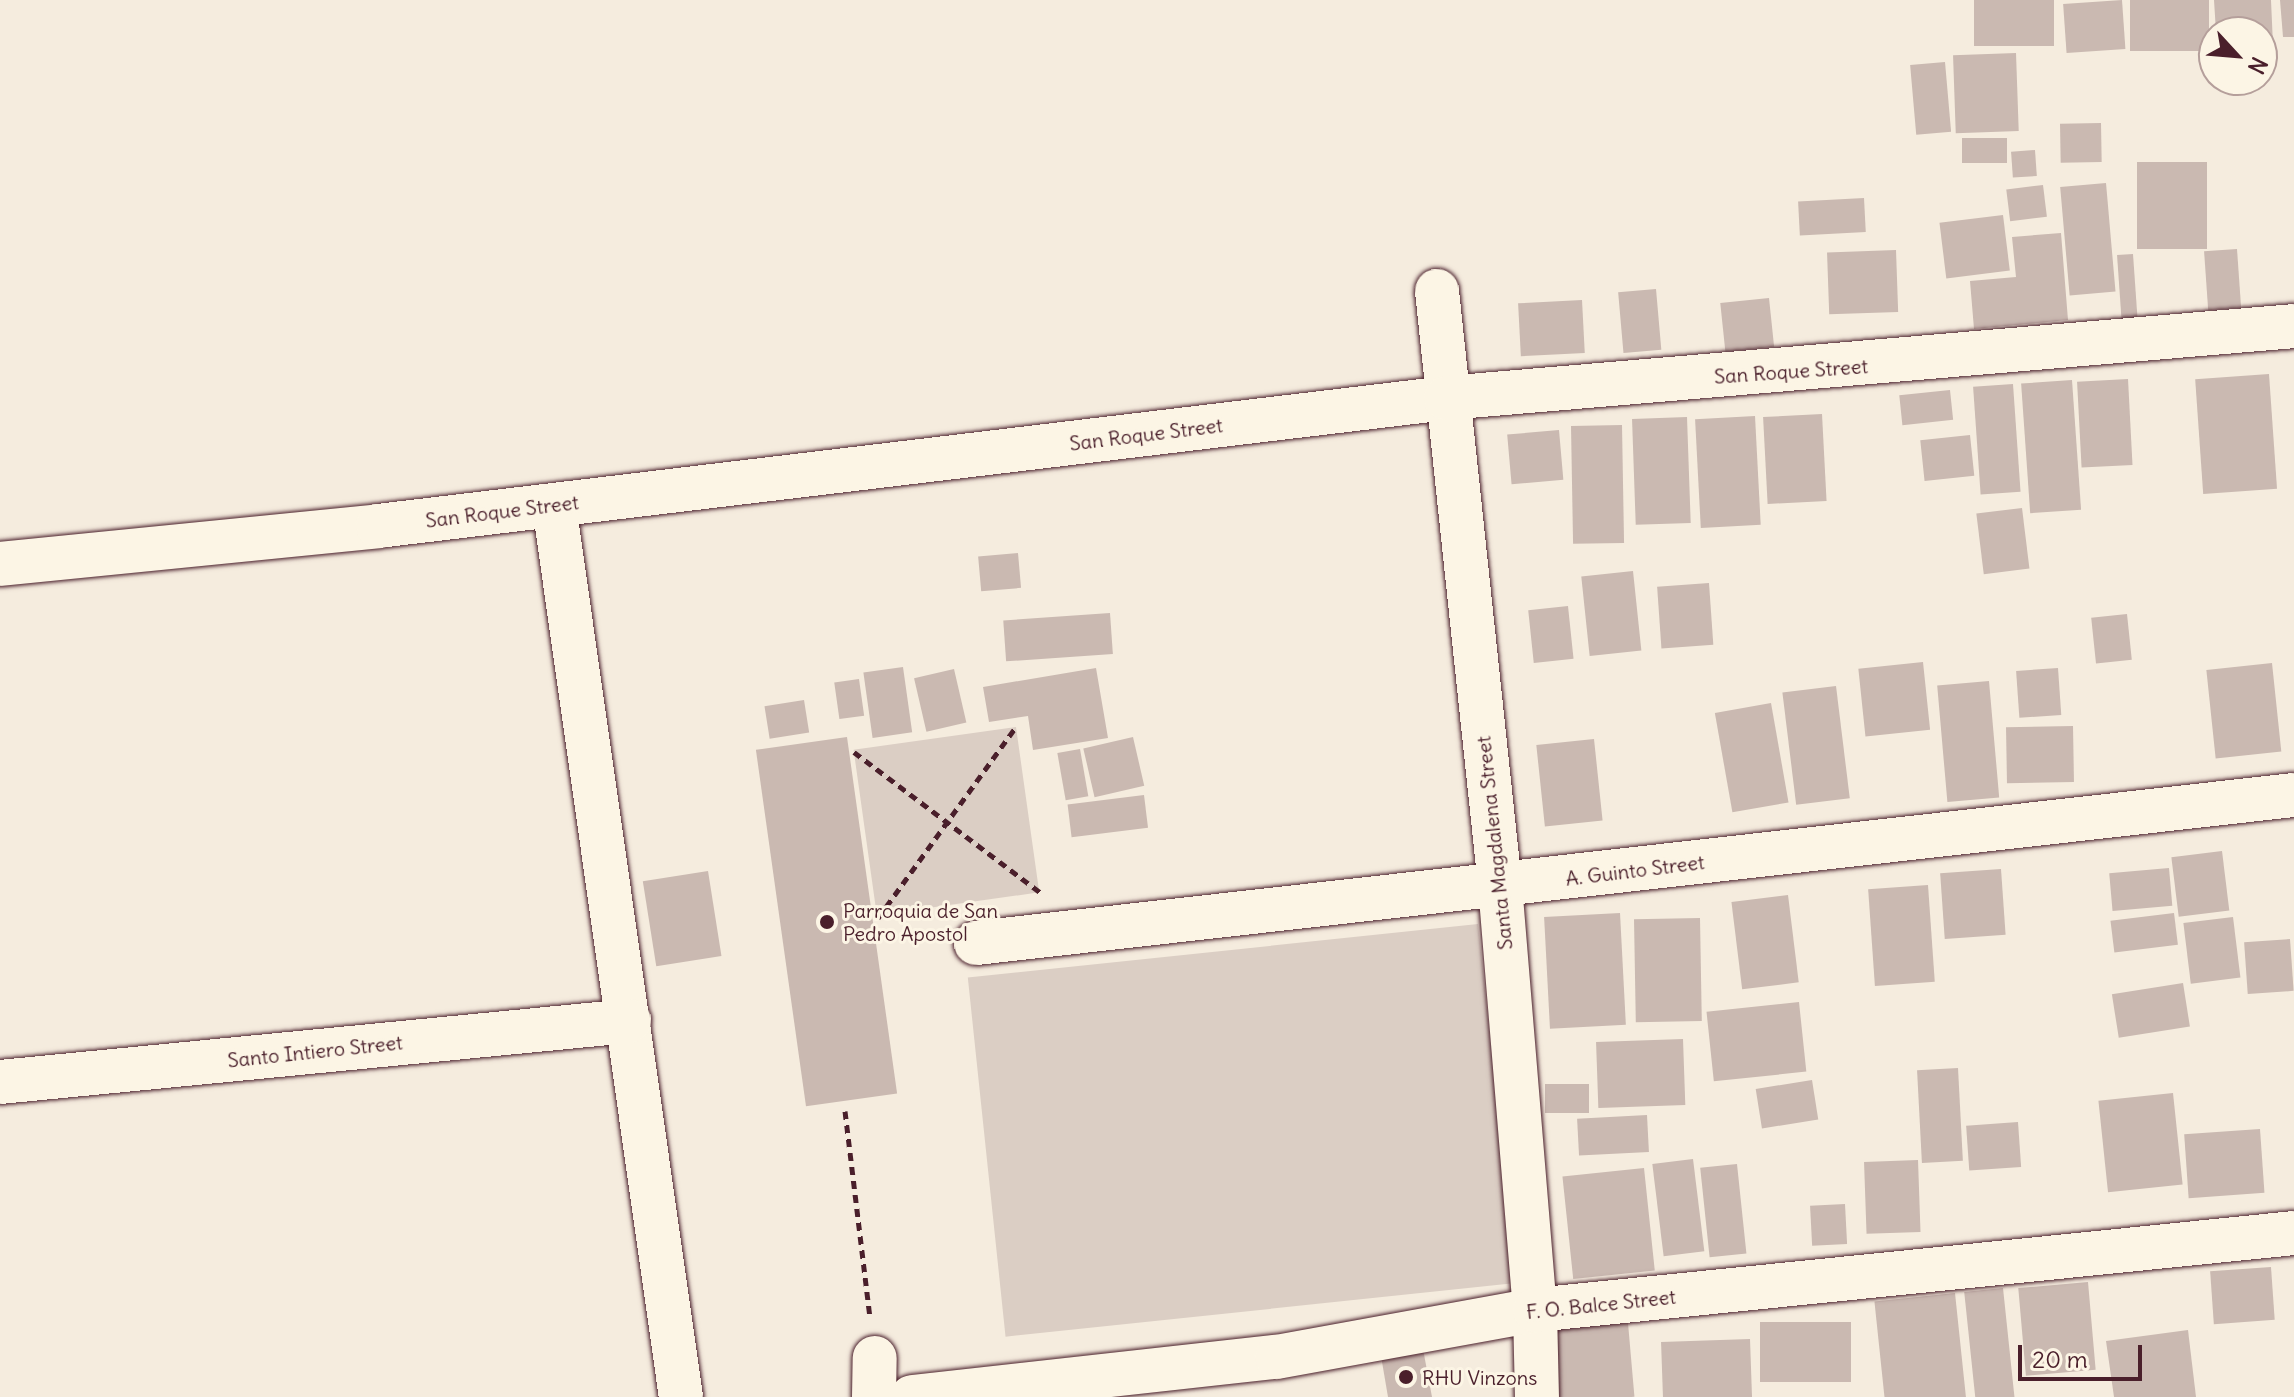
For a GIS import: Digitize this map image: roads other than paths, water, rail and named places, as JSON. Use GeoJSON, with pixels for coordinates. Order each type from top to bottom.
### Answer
{"type":"FeatureCollection","features":[{"type":"Feature","properties":{"kind":"street","name":"Santa Magdalena Street"},"geometry":{"type":"LineString","coordinates":[[1437,291],[1500,885],[1535,1310],[1537,1397]]}},
{"type":"Feature","properties":{"kind":"street","name":"San Roque Street"},"geometry":{"type":"LineString","coordinates":[[0,564],[554,505],[1446,398],[2294,326]]}},
{"type":"Feature","properties":{"kind":"street"},"geometry":{"type":"LineString","coordinates":[[554,505],[681,1397]]}},
{"type":"Feature","properties":{"kind":"street","name":"A. Guinto Street"},"geometry":{"type":"LineString","coordinates":[[976,943],[2294,795]]}},
{"type":"Feature","properties":{"kind":"street","name":"Santo Intiero Street"},"geometry":{"type":"LineString","coordinates":[[0,1082],[629,1021]]}},
{"type":"Feature","properties":{"kind":"street","name":"F. O. Balce Street"},"geometry":{"type":"LineString","coordinates":[[912,1397],[1277,1357],[1535,1310],[2294,1233]]}},
{"type":"Feature","properties":{"kind":"place","name":"Parroquia de San Pedro Apostol"},"geometry":{"type":"Point","coordinates":[827,922]}},
{"type":"Feature","properties":{"kind":"place","name":"RHU Vinzons"},"geometry":{"type":"Point","coordinates":[1406,1377]}}]}
